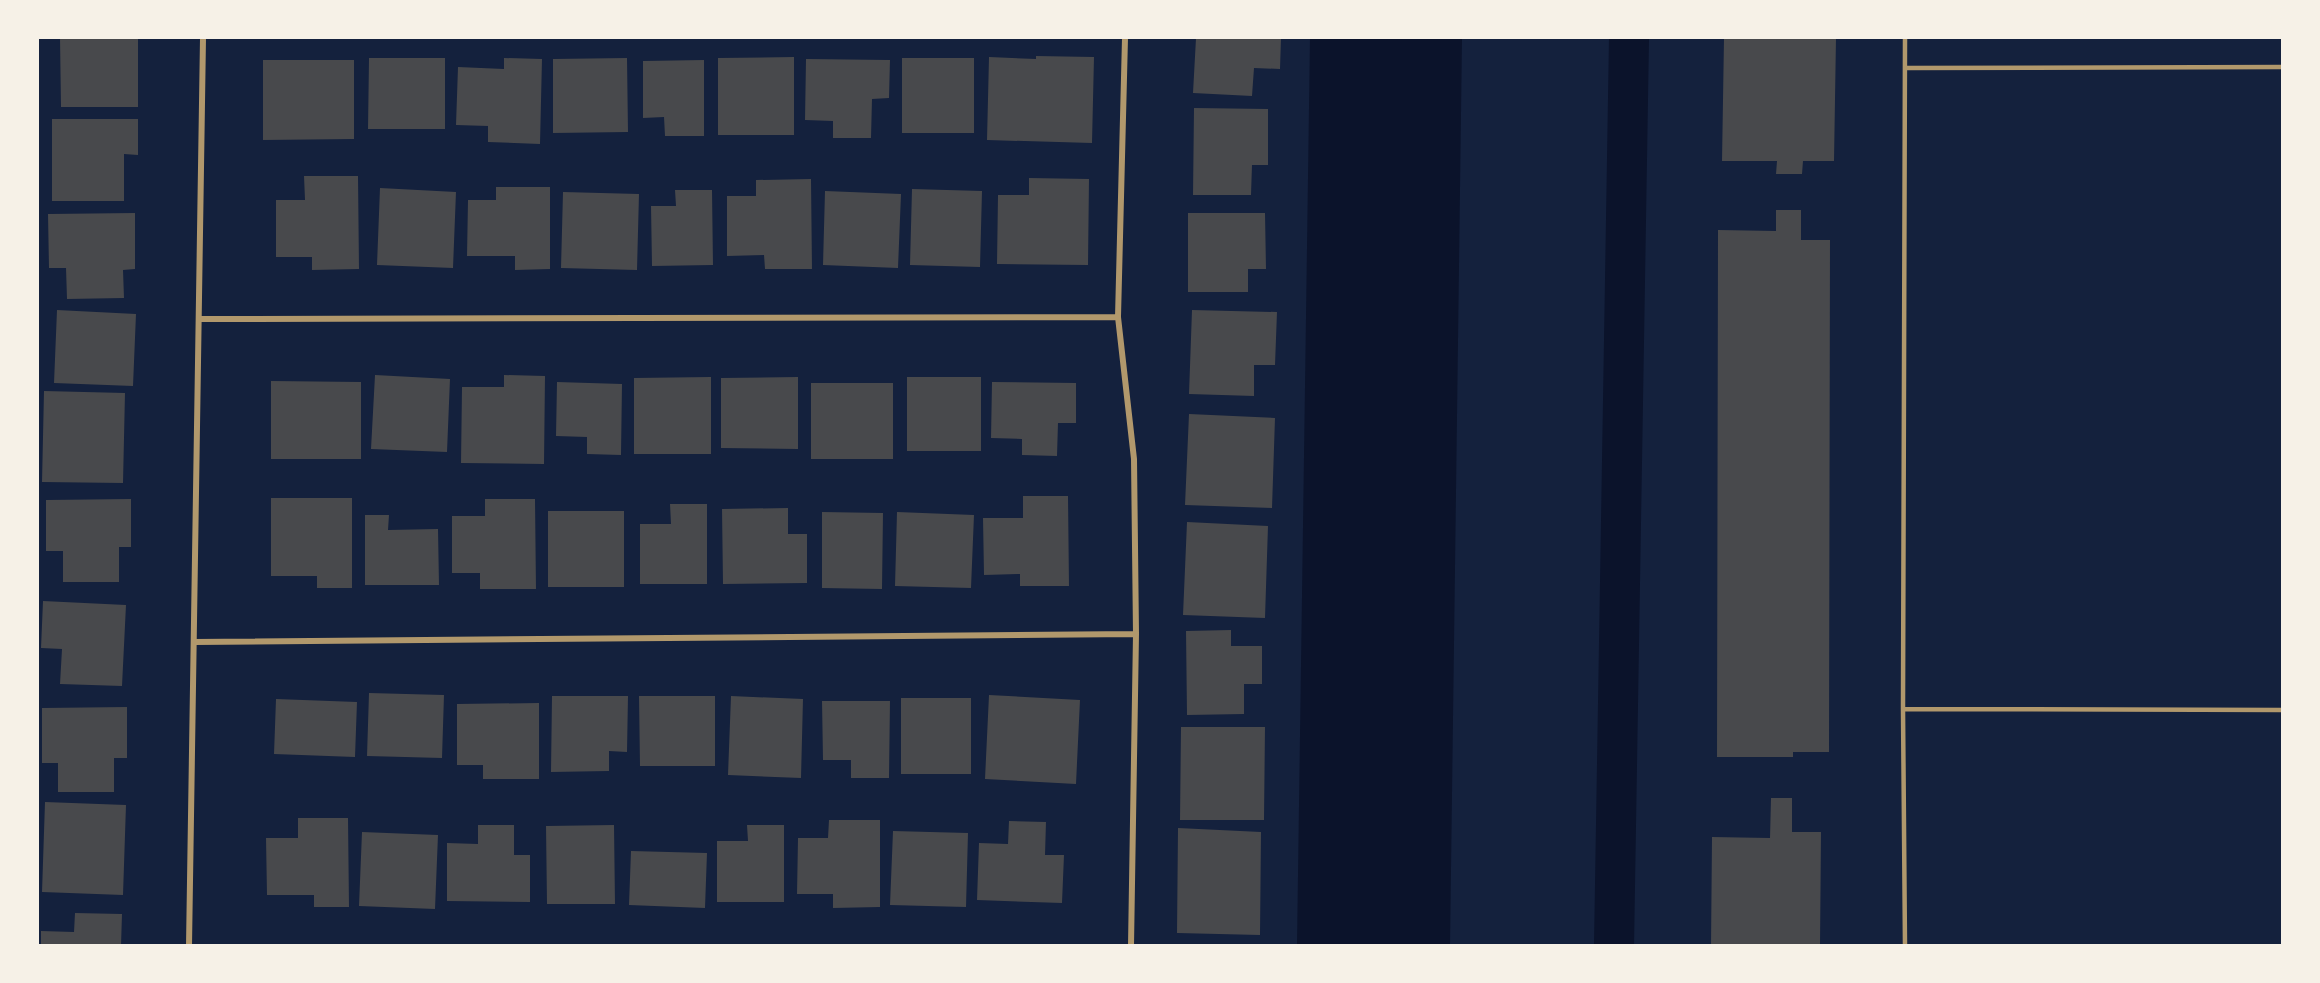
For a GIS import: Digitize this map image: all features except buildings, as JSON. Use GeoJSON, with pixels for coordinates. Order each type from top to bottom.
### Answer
{"type":"FeatureCollection","features":[{"type":"Feature","properties":{"kind":"street"},"geometry":{"type":"LineString","coordinates":[[189,945],[202,38]]}},
{"type":"Feature","properties":{"kind":"street"},"geometry":{"type":"LineString","coordinates":[[1125,38],[1118,317],[1134,459],[1136,634],[1131,945]]}},
{"type":"Feature","properties":{"kind":"street"},"geometry":{"type":"LineString","coordinates":[[199,319],[1118,317]]}},
{"type":"Feature","properties":{"kind":"street"},"geometry":{"type":"LineString","coordinates":[[194,642],[1136,634]]}},
{"type":"Feature","properties":{"kind":"lane"},"geometry":{"type":"LineString","coordinates":[[1905,38],[1905,945]]}},
{"type":"Feature","properties":{"kind":"lane"},"geometry":{"type":"LineString","coordinates":[[1905,68],[2283,67]]}},
{"type":"Feature","properties":{"kind":"lane"},"geometry":{"type":"LineString","coordinates":[[1904,709],[2283,710]]}},
{"type":"Feature","properties":{"kind":"water"},"geometry":{"type":"Polygon","coordinates":[[[1310,38],[1462,38],[1450,945],[1297,945],[1310,38]]]}},
{"type":"Feature","properties":{"kind":"waterway"},"geometry":{"type":"LineString","coordinates":[[1614,946],[1629,38]]}}]}
